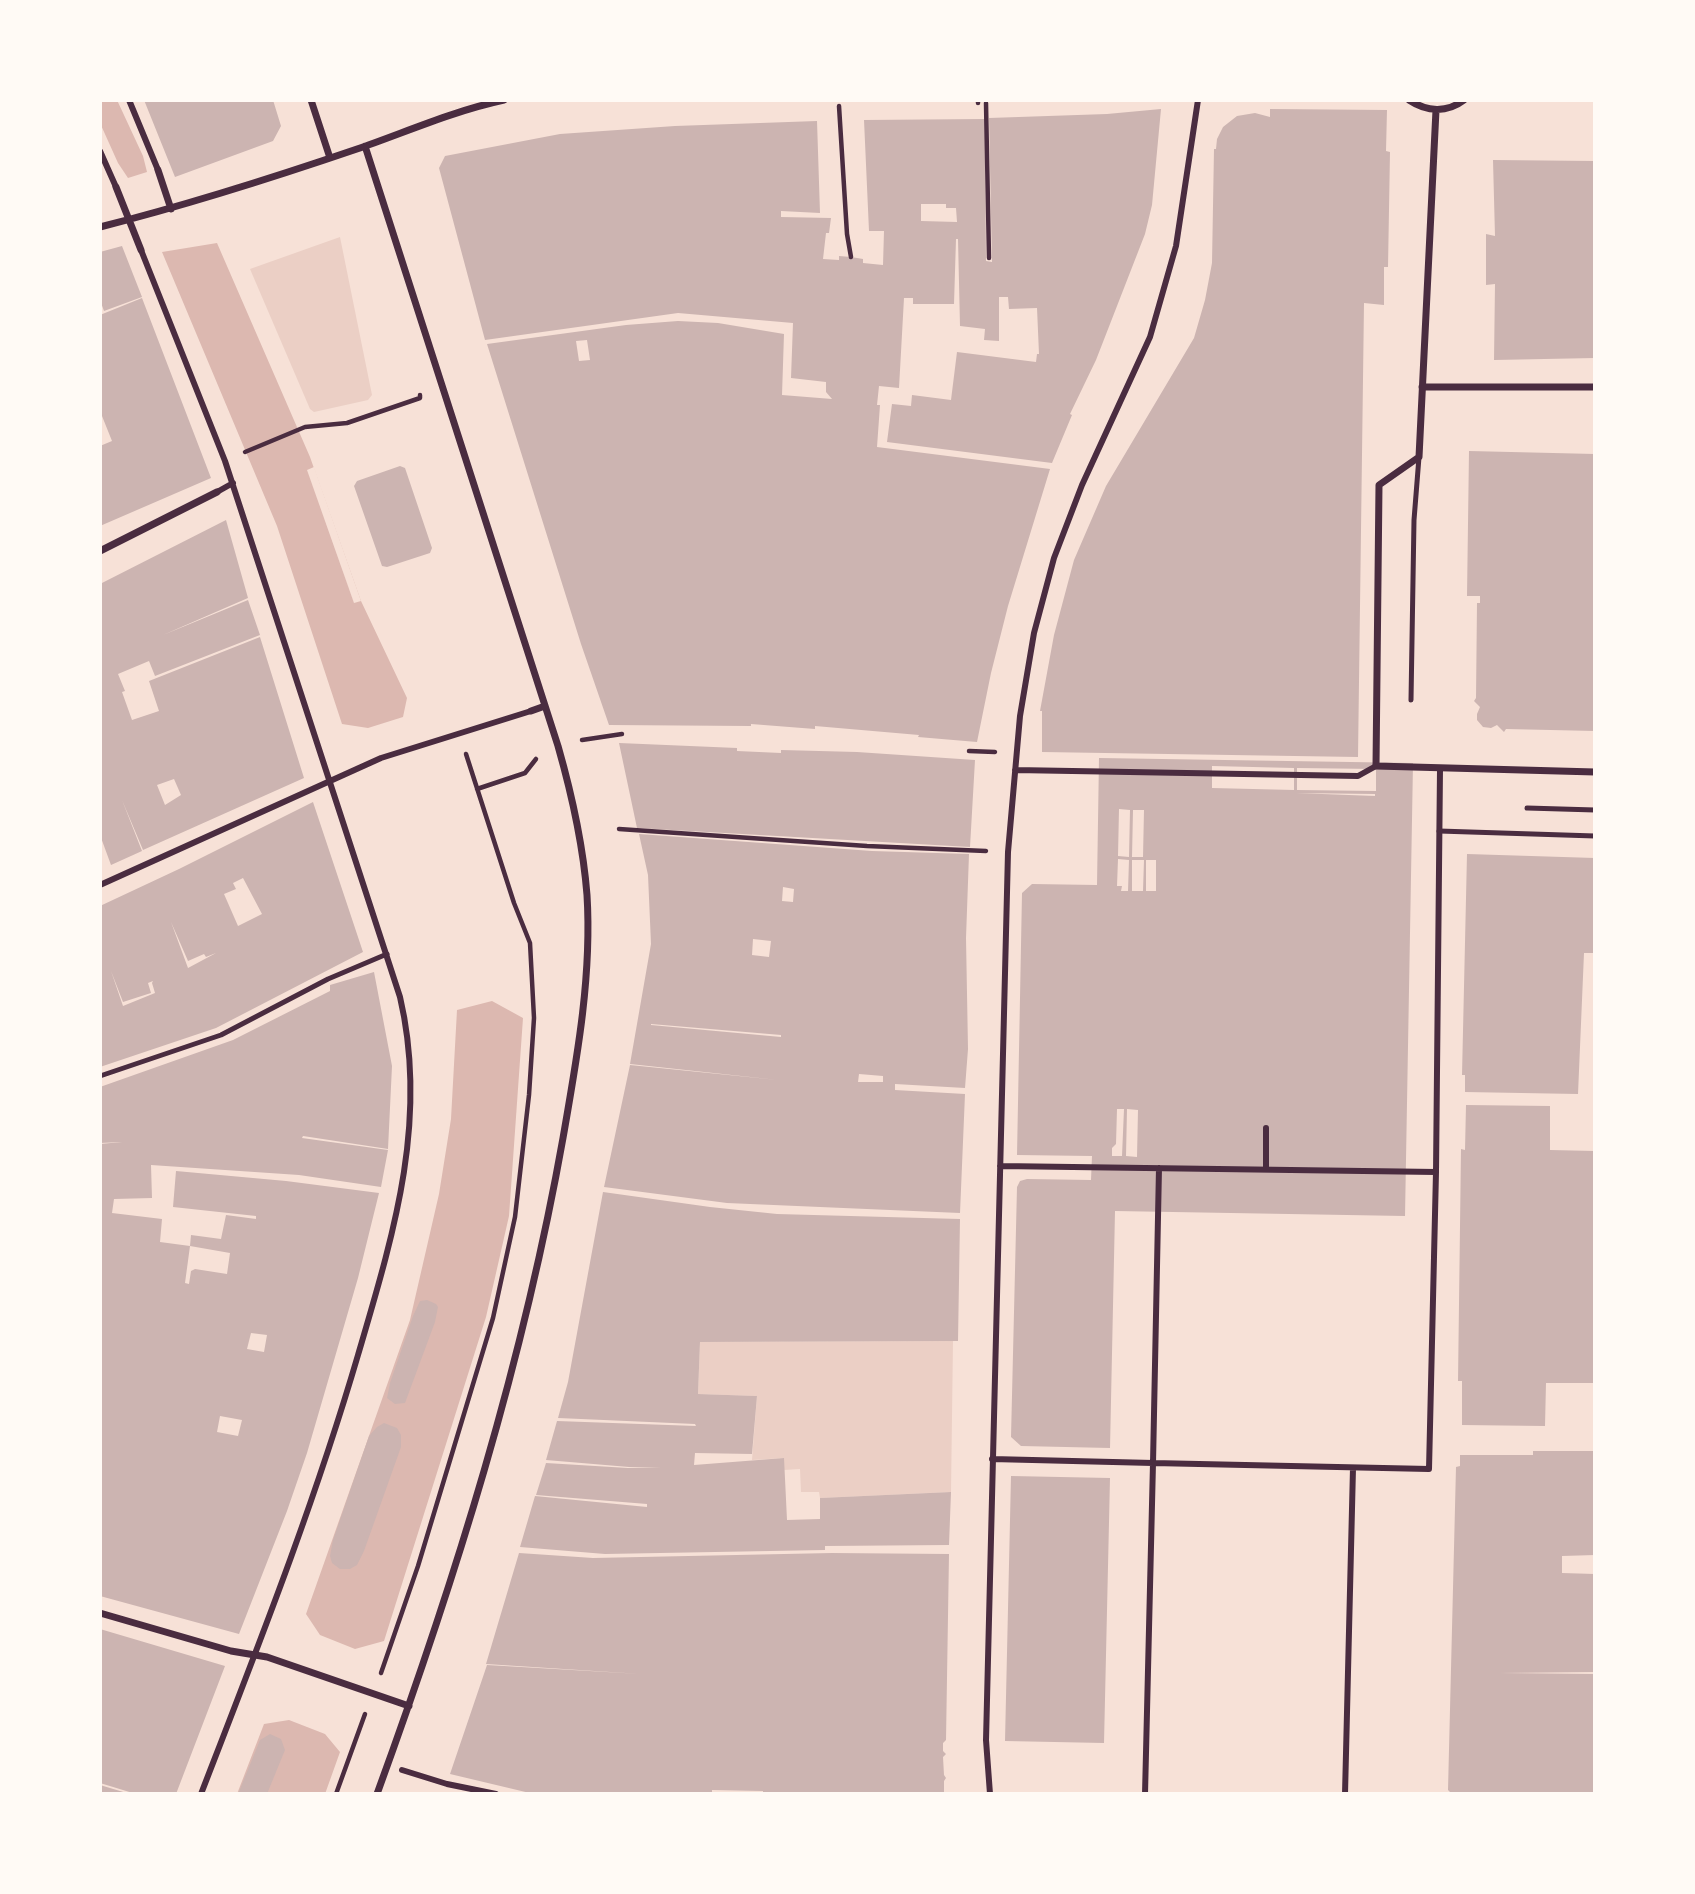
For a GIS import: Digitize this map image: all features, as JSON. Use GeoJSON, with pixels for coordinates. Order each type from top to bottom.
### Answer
{"type":"FeatureCollection","features":[{"type":"Feature","properties":{"kind":"street"},"geometry":{"type":"LineString","coordinates":[[129,100],[150,145],[171,209]]}},
{"type":"Feature","properties":{"kind":"street"},"geometry":{"type":"LineString","coordinates":[[311,100],[330,159]]}},
{"type":"Feature","properties":{"kind":"street"},"geometry":{"type":"LineString","coordinates":[[100,227],[171,209],[330,159],[444,116],[504,100]]}},
{"type":"Feature","properties":{"kind":"street"},"geometry":{"type":"LineString","coordinates":[[990,1794],[986,1740],[1008,852],[1020,716],[1034,633],[1054,558],[1082,485],[1150,337],[1176,246],[1198,100]]}},
{"type":"Feature","properties":{"kind":"street"},"geometry":{"type":"LineString","coordinates":[[1409,100],[1426,109],[1436,110],[1449,108],[1464,100]]}},
{"type":"Feature","properties":{"kind":"street"},"geometry":{"type":"LineString","coordinates":[[1377,766],[1380,485],[1419,457],[1436,110]]}},
{"type":"Feature","properties":{"kind":"street"},"geometry":{"type":"LineString","coordinates":[[365,146],[569,787],[584,860],[587,937],[582,1010],[548,1221],[515,1362],[474,1509],[377,1794]]}},
{"type":"Feature","properties":{"kind":"street"},"geometry":{"type":"LineString","coordinates":[[100,151],[233,483],[387,954],[400,997],[410,1048],[411,1113],[402,1183],[372,1307],[331,1449],[201,1794]]}},
{"type":"Feature","properties":{"kind":"street"},"geometry":{"type":"LineString","coordinates":[[1422,387],[1595,387]]}},
{"type":"Feature","properties":{"kind":"street"},"geometry":{"type":"LineString","coordinates":[[100,551],[233,483]]}},
{"type":"Feature","properties":{"kind":"street"},"geometry":{"type":"LineString","coordinates":[[100,885],[381,758],[545,706]]}},
{"type":"Feature","properties":{"kind":"street"},"geometry":{"type":"LineString","coordinates":[[1015,770],[1358,776],[1377,766],[1595,772]]}},
{"type":"Feature","properties":{"kind":"street"},"geometry":{"type":"LineString","coordinates":[[992,1460],[1429,1469],[1436,1172],[1440,769]]}},
{"type":"Feature","properties":{"kind":"street"},"geometry":{"type":"LineString","coordinates":[[1266,1128],[1266,1170]]}},
{"type":"Feature","properties":{"kind":"street"},"geometry":{"type":"LineString","coordinates":[[1000,1166],[1436,1172]]}},
{"type":"Feature","properties":{"kind":"street"},"geometry":{"type":"LineString","coordinates":[[1145,1794],[1159,1168]]}},
{"type":"Feature","properties":{"kind":"street"},"geometry":{"type":"LineString","coordinates":[[1345,1794],[1353,1468]]}},
{"type":"Feature","properties":{"kind":"street"},"geometry":{"type":"LineString","coordinates":[[100,1613],[231,1651],[267,1657],[409,1706]]}},
{"type":"Feature","properties":{"kind":"street"},"geometry":{"type":"LineString","coordinates":[[402,1770],[447,1784],[496,1794]]}},
{"type":"Feature","properties":{"kind":"lane"},"geometry":{"type":"LineString","coordinates":[[1411,700],[1414,520],[1419,457]]}},
{"type":"Feature","properties":{"kind":"lane"},"geometry":{"type":"LineString","coordinates":[[1527,808],[1595,810]]}},
{"type":"Feature","properties":{"kind":"lane"},"geometry":{"type":"LineString","coordinates":[[1439,831],[1595,836]]}},
{"type":"Feature","properties":{"kind":"lane"},"geometry":{"type":"LineString","coordinates":[[100,1076],[221,1035],[328,979],[387,954]]}},
{"type":"Feature","properties":{"kind":"path"},"geometry":{"type":"LineString","coordinates":[[986,103],[989,258]]}},
{"type":"Feature","properties":{"kind":"path"},"geometry":{"type":"LineString","coordinates":[[839,106],[847,234],[851,257]]}},
{"type":"Feature","properties":{"kind":"path"},"geometry":{"type":"LineString","coordinates":[[245,453],[300,429],[347,423],[420,398],[417,387]]}},
{"type":"Feature","properties":{"kind":"path"},"geometry":{"type":"LineString","coordinates":[[336,1794],[410,1591],[449,1468],[492,1318],[515,1217],[529,1095],[534,1018],[530,943],[514,903],[459,733]]}},
{"type":"Feature","properties":{"kind":"path"},"geometry":{"type":"LineString","coordinates":[[573,742],[622,734]]}},
{"type":"Feature","properties":{"kind":"path"},"geometry":{"type":"LineString","coordinates":[[477,789],[525,773],[544,751]]}},
{"type":"Feature","properties":{"kind":"path"},"geometry":{"type":"LineString","coordinates":[[619,829],[867,846],[1008,852]]}},
{"type":"Feature","properties":{"kind":"path"},"geometry":{"type":"LineString","coordinates":[[356,1737],[367,1741]]}},
{"type":"Feature","properties":{"kind":"shaded area"},"geometry":{"type":"Polygon","coordinates":[[[100,100],[117,100],[143,156],[147,172],[128,178],[118,163],[100,123],[100,100]]]}},
{"type":"Feature","properties":{"kind":"shaded area"},"geometry":{"type":"Polygon","coordinates":[[[340,237],[372,395],[368,400],[314,412],[310,409],[250,269],[340,237]]]}},
{"type":"Feature","properties":{"kind":"shaded area"},"geometry":{"type":"Polygon","coordinates":[[[217,243],[310,457],[361,601],[407,698],[403,717],[368,728],[342,724],[277,526],[162,252],[217,243]]]}},
{"type":"Feature","properties":{"kind":"shaded area"},"geometry":{"type":"Polygon","coordinates":[[[492,1001],[523,1018],[509,1216],[486,1317],[384,1641],[355,1649],[320,1635],[306,1614],[410,1320],[439,1194],[451,1119],[457,1010],[492,1001]]]}},
{"type":"Feature","properties":{"kind":"shaded area"},"geometry":{"type":"Polygon","coordinates":[[[953,1341],[951,1492],[820,1498],[819,1492],[801,1492],[800,1469],[784,1470],[784,1458],[752,1460],[757,1396],[698,1394],[700,1342],[953,1341]]]}},
{"type":"Feature","properties":{"kind":"shaded area"},"geometry":{"type":"Polygon","coordinates":[[[289,1720],[325,1734],[340,1752],[325,1794],[237,1794],[264,1724],[289,1720]]]}},
{"type":"Feature","properties":{"kind":"pier"},"geometry":{"type":"Polygon","coordinates":[[[314,467],[361,601],[354,603],[307,470],[314,467]]]}},
{"type":"Feature","properties":{"kind":"building"},"geometry":{"type":"Polygon","coordinates":[[[144,100],[273,100],[281,126],[273,141],[175,177],[144,100]]]}},
{"type":"Feature","properties":{"kind":"building"},"geometry":{"type":"Polygon","coordinates":[[[1161,109],[1152,205],[1145,234],[1052,463],[887,442],[892,404],[911,406],[912,395],[951,400],[957,352],[1036,362],[1039,354],[1037,308],[1009,309],[1008,297],[999,297],[999,341],[984,340],[985,329],[960,326],[958,239],[954,304],[913,304],[913,298],[904,298],[899,388],[879,386],[877,447],[1050,469],[1008,606],[977,742],[815,726],[815,729],[751,724],[609,725],[487,344],[626,325],[678,321],[718,323],[784,334],[782,395],[832,399],[826,392],[826,382],[791,378],[793,323],[678,313],[485,340],[439,168],[445,156],[560,134],[675,126],[817,121],[820,213],[781,211],[781,217],[831,218],[823,259],[839,260],[839,256],[851,257],[863,259],[863,263],[883,265],[884,231],[869,231],[864,120],[985,119],[986,261],[992,262],[989,118],[1107,114],[1161,109]],[[921,204],[921,221],[957,222],[956,208],[946,208],[946,204],[921,204]],[[587,340],[576,341],[579,361],[590,360],[587,340]]]}},
{"type":"Feature","properties":{"kind":"building"},"geometry":{"type":"Polygon","coordinates":[[[1270,109],[1387,110],[1386,151],[1390,152],[1388,267],[1384,267],[1384,305],[1364,303],[1358,757],[1042,752],[1040,711],[1054,635],[1074,560],[1106,486],[1194,338],[1205,300],[1212,263],[1214,149],[1217,139],[1223,127],[1237,116],[1255,113],[1270,117],[1270,109]]]}},
{"type":"Feature","properties":{"kind":"building"},"geometry":{"type":"Polygon","coordinates":[[[1493,160],[1595,161],[1595,358],[1494,360],[1495,284],[1486,285],[1486,234],[1495,236],[1493,160]]]}},
{"type":"Feature","properties":{"kind":"building"},"geometry":{"type":"Polygon","coordinates":[[[122,246],[142,297],[104,311],[100,300],[100,252],[122,246]]]}},
{"type":"Feature","properties":{"kind":"building"},"geometry":{"type":"Polygon","coordinates":[[[142,298],[211,478],[100,526],[100,446],[112,441],[102,416],[100,417],[100,315],[142,298]]]}},
{"type":"Feature","properties":{"kind":"building"},"geometry":{"type":"Polygon","coordinates":[[[1469,451],[1595,454],[1595,731],[1506,729],[1504,732],[1497,725],[1491,728],[1483,727],[1477,720],[1480,707],[1474,701],[1477,603],[1480,603],[1480,596],[1467,596],[1469,451]]]}},
{"type":"Feature","properties":{"kind":"building"},"geometry":{"type":"Polygon","coordinates":[[[400,466],[405,468],[432,548],[430,553],[387,567],[382,566],[354,486],[357,481],[400,466]]]}},
{"type":"Feature","properties":{"kind":"building"},"geometry":{"type":"Polygon","coordinates":[[[226,520],[248,598],[163,635],[248,600],[260,635],[155,676],[149,661],[118,674],[125,691],[122,692],[132,720],[159,711],[149,681],[260,637],[304,778],[143,850],[122,800],[142,851],[111,865],[100,835],[100,584],[226,520]],[[174,779],[157,785],[165,805],[181,795],[174,779]]]}},
{"type":"Feature","properties":{"kind":"building"},"geometry":{"type":"Polygon","coordinates":[[[619,743],[737,748],[737,751],[781,753],[781,750],[857,752],[975,760],[970,847],[637,828],[619,743]]]}},
{"type":"Feature","properties":{"kind":"building"},"geometry":{"type":"Polygon","coordinates":[[[1099,758],[1413,763],[1405,1216],[1115,1211],[1110,1448],[1021,1446],[1011,1437],[1017,1187],[1020,1181],[1027,1179],[1091,1180],[1092,1156],[1017,1155],[1022,893],[1032,884],[1097,885],[1099,758]],[[1212,766],[1212,788],[1294,790],[1294,768],[1212,766]],[[1297,768],[1297,790],[1376,791],[1376,769],[1297,768]],[[1296,793],[1375,796],[1375,794],[1296,793]],[[1119,809],[1118,856],[1129,857],[1130,810],[1119,809]],[[1133,810],[1132,857],[1143,857],[1144,810],[1133,810]],[[1118,859],[1117,886],[1122,886],[1121,891],[1128,891],[1129,860],[1118,859]],[[1132,860],[1132,891],[1143,891],[1144,860],[1132,860]],[[1146,860],[1146,891],[1156,891],[1156,860],[1146,860]],[[1117,1109],[1116,1144],[1112,1148],[1112,1156],[1122,1156],[1124,1109],[1117,1109]],[[1127,1109],[1126,1156],[1137,1157],[1138,1110],[1127,1109]]]}},
{"type":"Feature","properties":{"kind":"building"},"geometry":{"type":"Polygon","coordinates":[[[313,802],[363,952],[216,1028],[100,1067],[100,906],[313,802]],[[243,878],[233,883],[236,889],[224,894],[238,926],[262,914],[243,878]],[[171,922],[188,968],[216,953],[206,957],[204,954],[188,961],[171,922]],[[111,971],[123,1006],[155,993],[153,981],[148,983],[151,993],[123,1002],[111,971]]]}},
{"type":"Feature","properties":{"kind":"building"},"geometry":{"type":"Polygon","coordinates":[[[639,834],[872,851],[969,854],[966,938],[968,1049],[965,1088],[895,1084],[895,1090],[965,1094],[960,1213],[727,1203],[604,1187],[630,1065],[778,1080],[630,1064],[651,944],[648,875],[639,834]],[[783,887],[782,901],[793,902],[794,889],[783,887]],[[753,939],[752,955],[769,957],[771,941],[753,939]],[[651,1025],[781,1037],[781,1035],[651,1025]],[[859,1074],[858,1082],[883,1082],[883,1076],[859,1074]]]}},
{"type":"Feature","properties":{"kind":"building"},"geometry":{"type":"Polygon","coordinates":[[[1467,854],[1595,858],[1595,953],[1584,953],[1578,1094],[1465,1092],[1465,1075],[1462,1075],[1467,854]]]}},
{"type":"Feature","properties":{"kind":"building"},"geometry":{"type":"Polygon","coordinates":[[[374,972],[392,1066],[388,1149],[303,1136],[302,1138],[388,1150],[381,1187],[299,1175],[151,1165],[152,1198],[114,1199],[112,1213],[162,1219],[160,1242],[190,1246],[191,1235],[221,1239],[226,1215],[256,1219],[256,1216],[173,1207],[176,1171],[379,1193],[358,1278],[307,1453],[239,1634],[100,1596],[100,1144],[122,1142],[100,1143],[100,1087],[233,1040],[330,991],[330,985],[374,972]],[[190,1246],[185,1283],[189,1284],[191,1271],[195,1269],[227,1274],[230,1253],[190,1246]],[[251,1333],[247,1349],[264,1352],[267,1335],[251,1333]],[[220,1416],[217,1432],[238,1436],[242,1420],[220,1416]]]}},
{"type":"Feature","properties":{"kind":"building"},"geometry":{"type":"Polygon","coordinates":[[[1466,1105],[1550,1106],[1550,1150],[1595,1151],[1595,1383],[1546,1383],[1545,1426],[1462,1425],[1462,1381],[1458,1381],[1461,1149],[1465,1150],[1466,1105]]]}},
{"type":"Feature","properties":{"kind":"building"},"geometry":{"type":"Polygon","coordinates":[[[603,1192],[777,1214],[960,1219],[958,1341],[700,1342],[698,1394],[757,1396],[752,1454],[695,1453],[694,1465],[784,1458],[787,1520],[820,1519],[820,1498],[951,1492],[949,1545],[825,1546],[825,1550],[605,1554],[520,1547],[535,1496],[647,1507],[647,1504],[536,1495],[546,1463],[628,1468],[661,1467],[546,1460],[557,1421],[696,1426],[558,1418],[568,1382],[603,1192]]]}},
{"type":"Feature","properties":{"kind":"building"},"geometry":{"type":"Polygon","coordinates":[[[427,1300],[438,1307],[435,1322],[405,1403],[395,1404],[387,1398],[390,1383],[413,1316],[420,1301],[427,1300]]]}},
{"type":"Feature","properties":{"kind":"building"},"geometry":{"type":"Polygon","coordinates":[[[384,1423],[397,1428],[401,1435],[401,1447],[357,1565],[350,1569],[340,1569],[332,1563],[330,1556],[333,1540],[369,1436],[384,1423]]]}},
{"type":"Feature","properties":{"kind":"building"},"geometry":{"type":"Polygon","coordinates":[[[1533,1451],[1595,1451],[1595,1555],[1562,1556],[1562,1573],[1595,1574],[1595,1672],[1500,1673],[1595,1674],[1595,1794],[1452,1794],[1448,1790],[1456,1467],[1460,1466],[1460,1455],[1533,1455],[1533,1451]]]}},
{"type":"Feature","properties":{"kind":"building"},"geometry":{"type":"Polygon","coordinates":[[[1011,1476],[1110,1478],[1104,1743],[1005,1741],[1011,1476]]]}},
{"type":"Feature","properties":{"kind":"building"},"geometry":{"type":"Polygon","coordinates":[[[519,1553],[593,1558],[832,1553],[949,1554],[944,1794],[763,1794],[763,1791],[712,1790],[712,1794],[534,1794],[450,1774],[487,1665],[641,1674],[486,1664],[519,1553]]]}},
{"type":"Feature","properties":{"kind":"building"},"geometry":{"type":"Polygon","coordinates":[[[100,1629],[225,1666],[176,1794],[136,1794],[100,1783],[100,1629]]]}},
{"type":"Feature","properties":{"kind":"building"},"geometry":{"type":"Polygon","coordinates":[[[270,1734],[281,1739],[285,1750],[267,1794],[238,1794],[260,1740],[270,1734]]]}},
{"type":"Feature","properties":{"kind":"building"},"geometry":{"type":"Polygon","coordinates":[[[100,1785],[130,1794],[100,1794],[100,1785]]]}}]}
